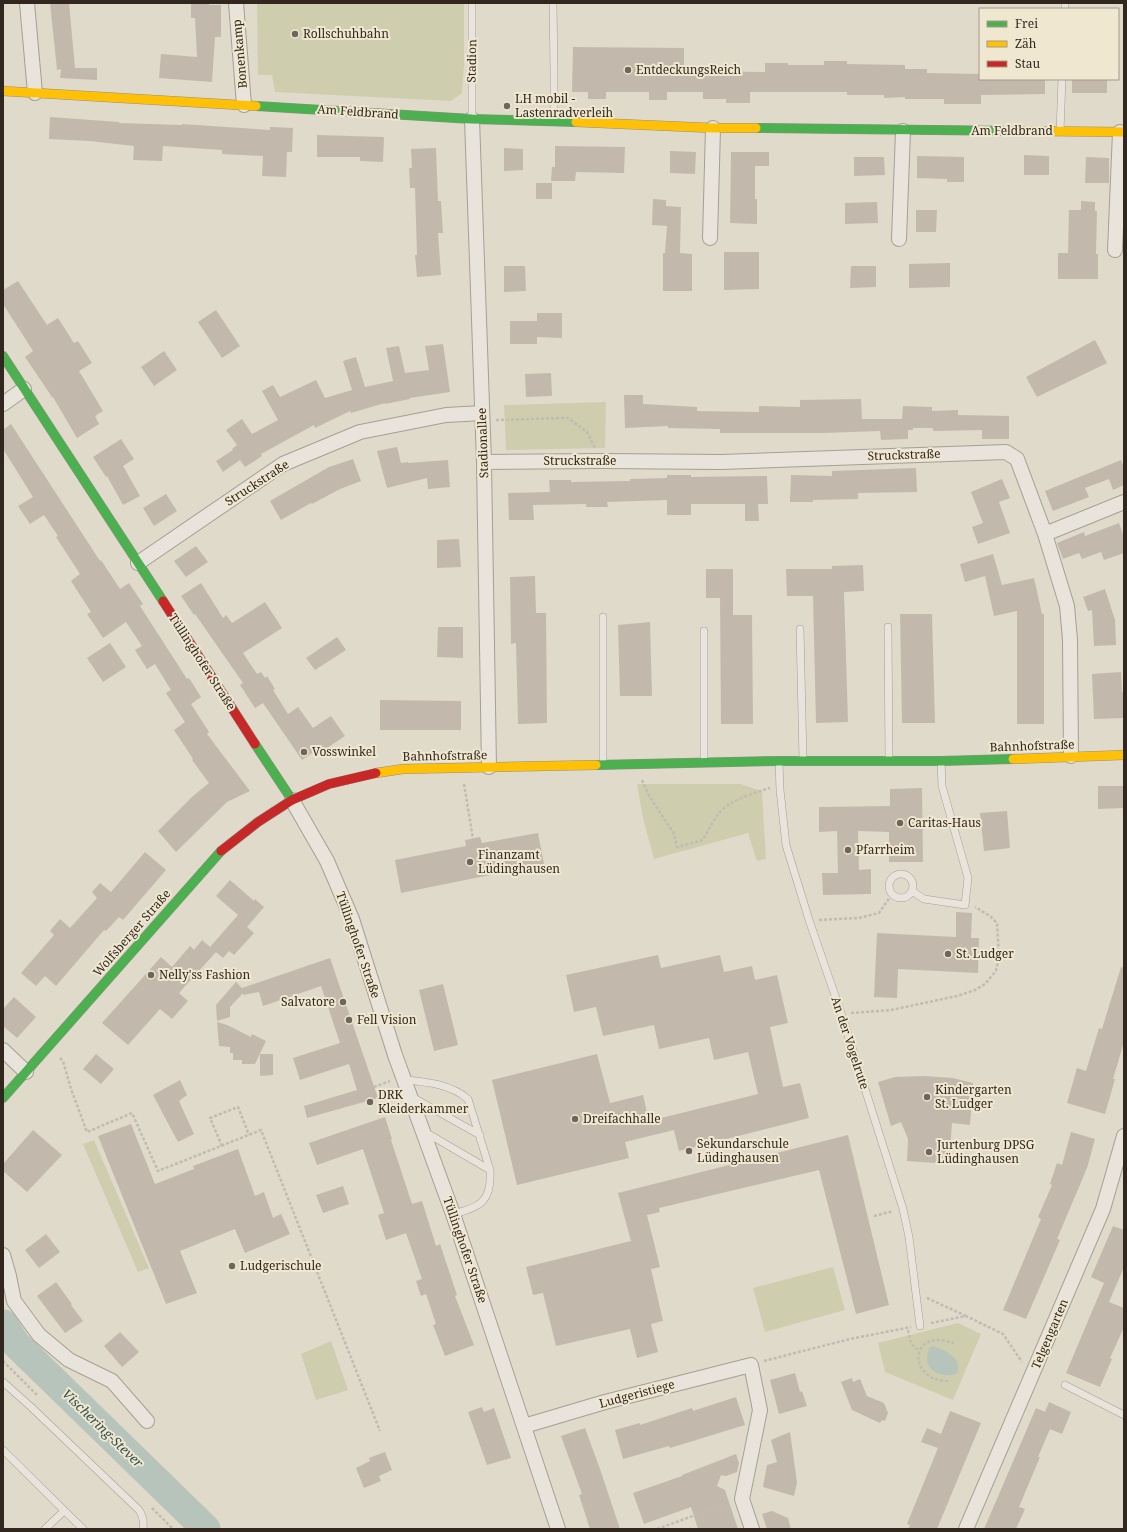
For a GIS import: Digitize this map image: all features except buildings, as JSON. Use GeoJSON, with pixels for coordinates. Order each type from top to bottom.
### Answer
{"type":"FeatureCollection","features":[{"type":"Feature","properties":{"kind":"main road","name":"Am Feldbrand"},"geometry":{"type":"LineString","coordinates":[[3,91],[472,119],[713,128],[1122,132]]}},
{"type":"Feature","properties":{"kind":"main road","name":"Tüllinghofer Straße"},"geometry":{"type":"LineString","coordinates":[[3,356],[292,800]]}},
{"type":"Feature","properties":{"kind":"main road","name":"Bahnhofstraße"},"geometry":{"type":"LineString","coordinates":[[292,800],[329,784],[378,772],[403,769],[779,761],[941,761],[1124,755]]}},
{"type":"Feature","properties":{"kind":"main road","name":"Wolfsberger Straße"},"geometry":{"type":"LineString","coordinates":[[3,1098],[224,848],[258,822],[292,800]]}},
{"type":"Feature","properties":{"kind":"street"},"geometry":{"type":"LineString","coordinates":[[27,3],[35,92]]}},
{"type":"Feature","properties":{"kind":"street","name":"Bonenkamp"},"geometry":{"type":"LineString","coordinates":[[236,3],[244,105]]}},
{"type":"Feature","properties":{"kind":"street","name":"Stadionallee"},"geometry":{"type":"LineString","coordinates":[[472,119],[483,417],[489,767]]}},
{"type":"Feature","properties":{"kind":"street"},"geometry":{"type":"LineString","coordinates":[[710,238],[713,128]]}},
{"type":"Feature","properties":{"kind":"street"},"geometry":{"type":"LineString","coordinates":[[899,239],[903,131]]}},
{"type":"Feature","properties":{"kind":"street","name":"Am Feldbrand"},"geometry":{"type":"LineString","coordinates":[[1115,250],[1122,132]]}},
{"type":"Feature","properties":{"kind":"street"},"geometry":{"type":"LineString","coordinates":[[3,404],[24,389]]}},
{"type":"Feature","properties":{"kind":"street","name":"Struckstraße"},"geometry":{"type":"LineString","coordinates":[[138,563],[283,464],[360,432],[446,415],[483,417]]}},
{"type":"Feature","properties":{"kind":"street","name":"Struckstraße"},"geometry":{"type":"LineString","coordinates":[[484,462],[721,462],[1006,452],[1017,459],[1045,534],[1067,606],[1070,640],[1071,756]]}},
{"type":"Feature","properties":{"kind":"street"},"geometry":{"type":"LineString","coordinates":[[1045,534],[1124,502]]}},
{"type":"Feature","properties":{"kind":"street","name":"Tüllinghofer Straße"},"geometry":{"type":"LineString","coordinates":[[292,800],[327,861],[352,919],[395,1055],[453,1214],[558,1529]]}},
{"type":"Feature","properties":{"kind":"street"},"geometry":{"type":"LineString","coordinates":[[3,1050],[26,1072]]}},
{"type":"Feature","properties":{"kind":"street","name":"Telgengarten"},"geometry":{"type":"LineString","coordinates":[[966,1529],[1103,1209],[1124,1136]]}},
{"type":"Feature","properties":{"kind":"street"},"geometry":{"type":"LineString","coordinates":[[3,1255],[14,1301],[39,1335],[69,1360],[112,1381],[147,1421]]}},
{"type":"Feature","properties":{"kind":"street"},"geometry":{"type":"LineString","coordinates":[[750,1365],[760,1410],[742,1499],[752,1529]]}},
{"type":"Feature","properties":{"kind":"street","name":"Ludgeristiege"},"geometry":{"type":"LineString","coordinates":[[524,1426],[605,1402],[750,1365]]}},
{"type":"Feature","properties":{"kind":"lane","name":"Stadion"},"geometry":{"type":"LineString","coordinates":[[472,3],[472,119]]}},
{"type":"Feature","properties":{"kind":"lane"},"geometry":{"type":"LineString","coordinates":[[553,3],[554,121]]}},
{"type":"Feature","properties":{"kind":"lane"},"geometry":{"type":"LineString","coordinates":[[1060,131],[1062,80]]}},
{"type":"Feature","properties":{"kind":"lane"},"geometry":{"type":"LineString","coordinates":[[603,618],[603,765]]}},
{"type":"Feature","properties":{"kind":"lane"},"geometry":{"type":"LineString","coordinates":[[888,627],[889,761]]}},
{"type":"Feature","properties":{"kind":"lane"},"geometry":{"type":"LineString","coordinates":[[800,628],[803,761]]}},
{"type":"Feature","properties":{"kind":"lane"},"geometry":{"type":"LineString","coordinates":[[704,631],[704,763]]}},
{"type":"Feature","properties":{"kind":"lane","name":"An der Vogelrute"},"geometry":{"type":"LineString","coordinates":[[779,761],[786,845],[903,1208],[909,1237],[914,1292],[920,1326]]}},
{"type":"Feature","properties":{"kind":"lane"},"geometry":{"type":"LineString","coordinates":[[912,891],[924,899],[964,905],[968,878],[942,786],[941,761]]}},
{"type":"Feature","properties":{"kind":"lane"},"geometry":{"type":"LineString","coordinates":[[904,874],[910,879],[913,885],[912,891],[902,898],[896,897],[892,894],[889,887],[889,882],[896,875],[904,874]]}},
{"type":"Feature","properties":{"kind":"lane"},"geometry":{"type":"LineString","coordinates":[[405,1080],[437,1085],[459,1092],[468,1099],[490,1170],[491,1181],[488,1192],[482,1202],[473,1209],[453,1214]]}},
{"type":"Feature","properties":{"kind":"lane"},"geometry":{"type":"LineString","coordinates":[[410,1096],[480,1135]]}},
{"type":"Feature","properties":{"kind":"lane"},"geometry":{"type":"LineString","coordinates":[[424,1131],[490,1170]]}},
{"type":"Feature","properties":{"kind":"lane"},"geometry":{"type":"LineString","coordinates":[[3,1382],[139,1510],[142,1514],[144,1524],[143,1529]]}},
{"type":"Feature","properties":{"kind":"lane"},"geometry":{"type":"LineString","coordinates":[[1065,1385],[1124,1415]]}},
{"type":"Feature","properties":{"kind":"lane"},"geometry":{"type":"LineString","coordinates":[[3,1450],[83,1529]]}},
{"type":"Feature","properties":{"kind":"lane"},"geometry":{"type":"LineString","coordinates":[[46,1529],[64,1511]]}},
{"type":"Feature","properties":{"kind":"path"},"geometry":{"type":"LineString","coordinates":[[483,417],[568,418],[587,432],[601,461]]}},
{"type":"Feature","properties":{"kind":"path"},"geometry":{"type":"LineString","coordinates":[[635,765],[648,794],[674,834],[677,847],[703,840],[719,812],[726,806],[760,791],[780,786]]}},
{"type":"Feature","properties":{"kind":"path"},"geometry":{"type":"LineString","coordinates":[[462,767],[473,839]]}},
{"type":"Feature","properties":{"kind":"path"},"geometry":{"type":"LineString","coordinates":[[809,920],[859,918],[879,913],[892,894]]}},
{"type":"Feature","properties":{"kind":"path"},"geometry":{"type":"LineString","coordinates":[[841,1013],[899,1009],[957,996],[976,990],[985,984],[996,971],[999,956],[997,923],[980,909],[964,905]]}},
{"type":"Feature","properties":{"kind":"path"},"geometry":{"type":"LineString","coordinates":[[63,1061],[70,1089],[87,1132],[132,1113],[158,1171],[261,1130],[380,1431]]}},
{"type":"Feature","properties":{"kind":"path"},"geometry":{"type":"LineString","coordinates":[[222,1146],[210,1118],[238,1106],[249,1135]]}},
{"type":"Feature","properties":{"kind":"path"},"geometry":{"type":"LineString","coordinates":[[874,1216],[903,1208]]}},
{"type":"Feature","properties":{"kind":"path"},"geometry":{"type":"LineString","coordinates":[[914,1292],[1003,1334],[1021,1361],[1034,1372]]}},
{"type":"Feature","properties":{"kind":"path"},"geometry":{"type":"LineString","coordinates":[[750,1365],[850,1338],[920,1326],[966,1316]]}},
{"type":"Feature","properties":{"kind":"path"},"geometry":{"type":"LineString","coordinates":[[908,1328],[912,1346],[915,1349],[920,1350]]}},
{"type":"Feature","properties":{"kind":"path"},"geometry":{"type":"LineString","coordinates":[[948,1381],[940,1381],[923,1372],[920,1365],[920,1350],[927,1342],[933,1340],[954,1343]]}},
{"type":"Feature","properties":{"kind":"path"},"geometry":{"type":"LineString","coordinates":[[657,1529],[742,1499]]}},
{"type":"Feature","properties":{"kind":"green space"},"geometry":{"type":"Polygon","coordinates":[[[257,3],[464,3],[464,65],[462,93],[451,101],[275,92],[272,75],[258,75],[257,3]]]}},
{"type":"Feature","properties":{"kind":"green space"},"geometry":{"type":"Polygon","coordinates":[[[606,402],[605,448],[506,450],[504,405],[606,402]]]}},
{"type":"Feature","properties":{"kind":"green space"},"geometry":{"type":"Polygon","coordinates":[[[637,784],[740,784],[762,791],[766,859],[757,861],[748,833],[654,859],[643,818],[637,784]]]}},
{"type":"Feature","properties":{"kind":"green space"},"geometry":{"type":"Polygon","coordinates":[[[94,1140],[149,1268],[138,1272],[83,1144],[94,1140]]]}},
{"type":"Feature","properties":{"kind":"green space"},"geometry":{"type":"Polygon","coordinates":[[[833,1267],[845,1310],[765,1332],[753,1288],[833,1267]]]}},
{"type":"Feature","properties":{"kind":"green space"},"geometry":{"type":"Polygon","coordinates":[[[958,1323],[981,1334],[953,1400],[885,1372],[878,1343],[958,1323]]]}},
{"type":"Feature","properties":{"kind":"green space"},"geometry":{"type":"Polygon","coordinates":[[[331,1341],[348,1390],[316,1400],[301,1354],[331,1341]]]}},
{"type":"Feature","properties":{"kind":"shaded area"},"geometry":{"type":"Polygon","coordinates":[[[933,1346],[952,1355],[957,1363],[957,1373],[945,1375],[936,1373],[930,1367],[927,1362],[927,1356],[929,1348],[933,1346]]]}},
{"type":"Feature","properties":{"kind":"waterway","name":"Vischering-Stever"},"geometry":{"type":"LineString","coordinates":[[3,1324],[16,1344],[206,1529]]}},
{"type":"Feature","properties":{"kind":"traffic: fast"},"geometry":{"type":"LineString","coordinates":[[256,106],[472,119],[576,122]]}},
{"type":"Feature","properties":{"kind":"traffic: fast"},"geometry":{"type":"LineString","coordinates":[[756,128],[1028,131]]}},
{"type":"Feature","properties":{"kind":"traffic: fast"},"geometry":{"type":"LineString","coordinates":[[3,356],[163,601]]}},
{"type":"Feature","properties":{"kind":"traffic: fast"},"geometry":{"type":"LineString","coordinates":[[255,744],[292,800]]}},
{"type":"Feature","properties":{"kind":"traffic: fast"},"geometry":{"type":"LineString","coordinates":[[596,765],[779,761],[941,761],[1013,759]]}},
{"type":"Feature","properties":{"kind":"traffic: fast"},"geometry":{"type":"LineString","coordinates":[[3,1098],[221,851]]}},
{"type":"Feature","properties":{"kind":"traffic: slow"},"geometry":{"type":"LineString","coordinates":[[3,91],[256,106]]}},
{"type":"Feature","properties":{"kind":"traffic: slow"},"geometry":{"type":"LineString","coordinates":[[576,122],[713,128],[756,128]]}},
{"type":"Feature","properties":{"kind":"traffic: slow"},"geometry":{"type":"LineString","coordinates":[[1028,131],[1124,132]]}},
{"type":"Feature","properties":{"kind":"traffic: slow"},"geometry":{"type":"LineString","coordinates":[[1013,759],[1124,755]]}},
{"type":"Feature","properties":{"kind":"traffic: slow"},"geometry":{"type":"LineString","coordinates":[[376,773],[403,769],[596,765]]}},
{"type":"Feature","properties":{"kind":"traffic: jam"},"geometry":{"type":"LineString","coordinates":[[163,601],[255,744]]}},
{"type":"Feature","properties":{"kind":"traffic: jam"},"geometry":{"type":"LineString","coordinates":[[221,851],[258,822],[292,800],[329,784],[376,773]]}},
{"type":"Feature","properties":{"kind":"place","name":"Rollschuhbahn"},"geometry":{"type":"Point","coordinates":[295,34]}},
{"type":"Feature","properties":{"kind":"place","name":"EntdeckungsReich"},"geometry":{"type":"Point","coordinates":[628,70]}},
{"type":"Feature","properties":{"kind":"place","name":"LH mobil - Lastenradverleih"},"geometry":{"type":"Point","coordinates":[507,106]}},
{"type":"Feature","properties":{"kind":"place","name":"Vosswinkel"},"geometry":{"type":"Point","coordinates":[304,752]}},
{"type":"Feature","properties":{"kind":"place","name":"Caritas-Haus"},"geometry":{"type":"Point","coordinates":[900,823]}},
{"type":"Feature","properties":{"kind":"place","name":"Pfarrheim"},"geometry":{"type":"Point","coordinates":[848,850]}},
{"type":"Feature","properties":{"kind":"place","name":"Finanzamt Lüdinghausen"},"geometry":{"type":"Point","coordinates":[470,862]}},
{"type":"Feature","properties":{"kind":"place","name":"St. Ludger"},"geometry":{"type":"Point","coordinates":[948,954]}},
{"type":"Feature","properties":{"kind":"place","name":"Nelly'ss Fashion"},"geometry":{"type":"Point","coordinates":[151,975]}},
{"type":"Feature","properties":{"kind":"place","name":"Salvatore"},"geometry":{"type":"Point","coordinates":[343,1002]}},
{"type":"Feature","properties":{"kind":"place","name":"Fell Vision"},"geometry":{"type":"Point","coordinates":[349,1020]}},
{"type":"Feature","properties":{"kind":"place","name":"Kindergarten St. Ludger"},"geometry":{"type":"Point","coordinates":[927,1097]}},
{"type":"Feature","properties":{"kind":"place","name":"DRK Kleiderkammer"},"geometry":{"type":"Point","coordinates":[370,1102]}},
{"type":"Feature","properties":{"kind":"place","name":"Dreifachhalle"},"geometry":{"type":"Point","coordinates":[575,1119]}},
{"type":"Feature","properties":{"kind":"place","name":"Sekundarschule Lüdinghausen"},"geometry":{"type":"Point","coordinates":[689,1151]}},
{"type":"Feature","properties":{"kind":"place","name":"Jurtenburg DPSG Lüdinghausen"},"geometry":{"type":"Point","coordinates":[929,1152]}},
{"type":"Feature","properties":{"kind":"place","name":"Ludgerischule"},"geometry":{"type":"Point","coordinates":[232,1266]}}]}
